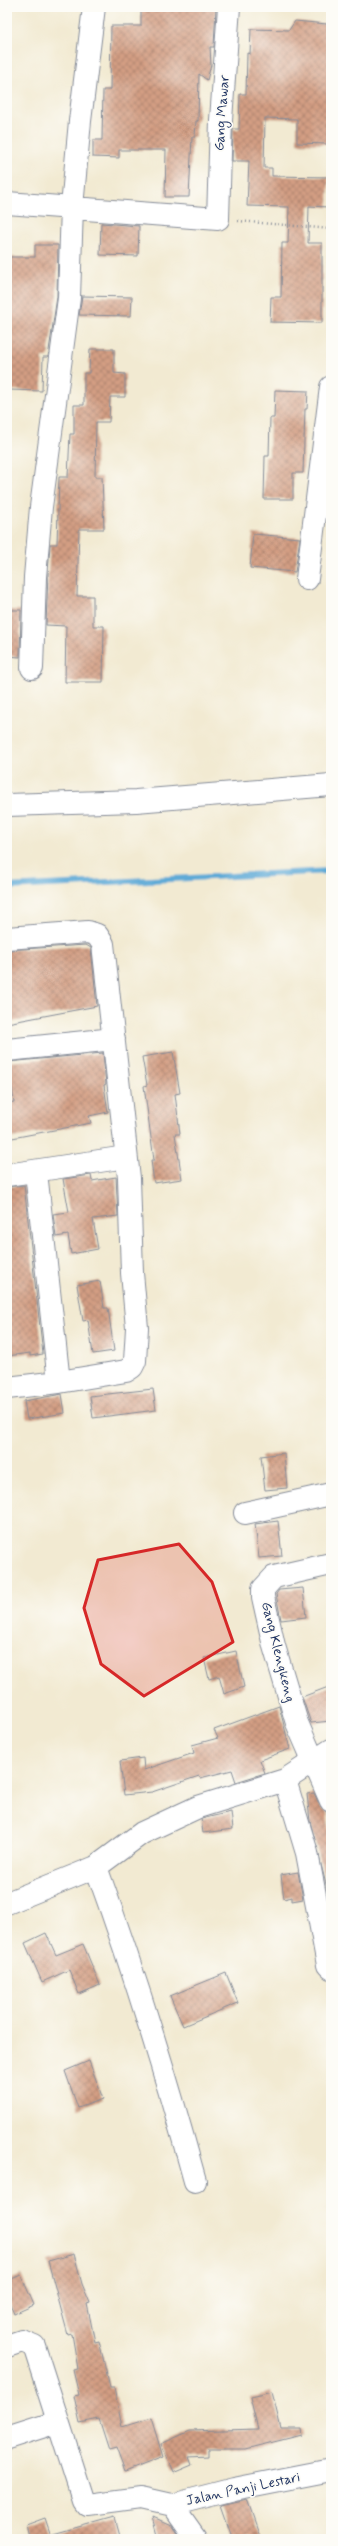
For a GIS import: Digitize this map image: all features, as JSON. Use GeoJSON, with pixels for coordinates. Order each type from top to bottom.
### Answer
{"type":"FeatureCollection","features":[{"type":"Feature","properties":{"kind":"street"},"geometry":{"type":"LineString","coordinates":[[32,668],[35,577],[48,450],[69,298],[72,207],[80,121],[94,7]]}},
{"type":"Feature","properties":{"kind":"street","name":"Gang Mawar"},"geometry":{"type":"LineString","coordinates":[[218,219],[220,134],[230,7]]}},
{"type":"Feature","properties":{"kind":"street"},"geometry":{"type":"LineString","coordinates":[[7,203],[218,219]]}},
{"type":"Feature","properties":{"kind":"street"},"geometry":{"type":"LineString","coordinates":[[307,579],[331,387]]}},
{"type":"Feature","properties":{"kind":"street"},"geometry":{"type":"LineString","coordinates":[[7,805],[136,800],[331,785]]}},
{"type":"Feature","properties":{"kind":"street"},"geometry":{"type":"LineString","coordinates":[[7,938],[88,932],[97,935],[103,944],[126,1157],[131,1220],[132,1273],[137,1328],[135,1361],[132,1367],[126,1371],[59,1382],[7,1388]]}},
{"type":"Feature","properties":{"kind":"street"},"geometry":{"type":"LineString","coordinates":[[7,1050],[114,1039]]}},
{"type":"Feature","properties":{"kind":"street"},"geometry":{"type":"LineString","coordinates":[[7,1174],[36,1172],[126,1157]]}},
{"type":"Feature","properties":{"kind":"street"},"geometry":{"type":"LineString","coordinates":[[36,1172],[59,1382]]}},
{"type":"Feature","properties":{"kind":"street"},"geometry":{"type":"LineString","coordinates":[[245,1513],[331,1494]]}},
{"type":"Feature","properties":{"kind":"street","name":"Gang Klengkeng"},"geometry":{"type":"LineString","coordinates":[[313,1761],[285,1685],[263,1597],[263,1589],[274,1577],[331,1564]]}},
{"type":"Feature","properties":{"kind":"street"},"geometry":{"type":"LineString","coordinates":[[7,1903],[96,1867],[142,1833],[198,1807],[285,1780],[331,1750]]}},
{"type":"Feature","properties":{"kind":"street"},"geometry":{"type":"LineString","coordinates":[[313,1761],[331,1801]]}},
{"type":"Feature","properties":{"kind":"street"},"geometry":{"type":"LineString","coordinates":[[285,1780],[307,1853],[328,1965],[331,1968]]}},
{"type":"Feature","properties":{"kind":"street"},"geometry":{"type":"LineString","coordinates":[[96,1867],[129,1956],[162,2059],[195,2181]]}},
{"type":"Feature","properties":{"kind":"street"},"geometry":{"type":"LineString","coordinates":[[7,2346],[22,2341],[34,2346],[57,2422],[67,2445],[83,2499],[88,2505],[141,2498],[172,2505]]}},
{"type":"Feature","properties":{"kind":"street"},"geometry":{"type":"LineString","coordinates":[[7,2438],[57,2422]]}},
{"type":"Feature","properties":{"kind":"street","name":"Jalan Panji Lestari"},"geometry":{"type":"LineString","coordinates":[[196,2539],[172,2505],[234,2489],[331,2470]]}},
{"type":"Feature","properties":{"kind":"path"},"geometry":{"type":"LineString","coordinates":[[218,219],[331,229]]}},
{"type":"Feature","properties":{"kind":"highlighted area"},"geometry":{"type":"Polygon","coordinates":[[[179,1544],[212,1582],[233,1642],[144,1696],[101,1664],[84,1608],[98,1560],[179,1544]]]}},
{"type":"Feature","properties":{"kind":"building"},"geometry":{"type":"Polygon","coordinates":[[[141,7],[216,7],[214,47],[210,47],[211,65],[207,80],[199,74],[198,121],[196,121],[195,137],[192,137],[189,197],[165,197],[166,150],[119,150],[119,158],[93,157],[93,140],[102,140],[103,90],[110,90],[111,26],[141,26],[141,7]]]}},
{"type":"Feature","properties":{"kind":"building"},"geometry":{"type":"Polygon","coordinates":[[[295,21],[327,24],[331,34],[328,144],[297,143],[297,119],[265,118],[264,168],[272,168],[272,176],[329,177],[328,207],[309,206],[308,243],[322,243],[322,323],[270,322],[271,297],[281,297],[282,243],[288,243],[289,207],[247,206],[249,161],[232,161],[233,129],[239,129],[240,94],[246,94],[247,53],[250,54],[251,29],[289,30],[295,21]]]}},
{"type":"Feature","properties":{"kind":"building"},"geometry":{"type":"Polygon","coordinates":[[[101,223],[139,226],[138,256],[100,255],[101,223]]]}},
{"type":"Feature","properties":{"kind":"building"},"geometry":{"type":"Polygon","coordinates":[[[35,245],[58,245],[57,297],[48,357],[43,357],[42,391],[9,390],[7,257],[35,257],[35,245]]]}},
{"type":"Feature","properties":{"kind":"building"},"geometry":{"type":"Polygon","coordinates":[[[82,296],[132,297],[131,316],[79,315],[82,296]]]}},
{"type":"Feature","properties":{"kind":"building"},"geometry":{"type":"Polygon","coordinates":[[[90,349],[114,349],[114,373],[125,374],[125,397],[110,397],[109,422],[96,422],[95,477],[102,477],[104,529],[79,529],[77,596],[93,596],[93,626],[104,626],[103,682],[65,682],[66,626],[46,625],[50,544],[57,544],[59,477],[68,477],[70,434],[74,434],[74,405],[84,405],[84,373],[89,373],[90,349]]]}},
{"type":"Feature","properties":{"kind":"building"},"geometry":{"type":"Polygon","coordinates":[[[275,390],[308,391],[307,409],[305,409],[303,473],[293,473],[293,499],[264,499],[265,456],[269,456],[270,418],[274,418],[275,390]]]}},
{"type":"Feature","properties":{"kind":"building"},"geometry":{"type":"Polygon","coordinates":[[[253,534],[300,538],[295,572],[250,568],[253,534]]]}},
{"type":"Feature","properties":{"kind":"building"},"geometry":{"type":"Polygon","coordinates":[[[7,610],[21,610],[20,657],[7,656],[7,610]]]}},
{"type":"Feature","properties":{"kind":"building"},"geometry":{"type":"Polygon","coordinates":[[[86,945],[91,948],[97,1006],[7,1023],[7,950],[86,945]]]}},
{"type":"Feature","properties":{"kind":"building"},"geometry":{"type":"Polygon","coordinates":[[[173,1052],[180,1093],[175,1094],[180,1134],[175,1134],[182,1179],[154,1183],[151,1160],[154,1160],[144,1086],[147,1085],[142,1057],[173,1052]]]}},
{"type":"Feature","properties":{"kind":"building"},"geometry":{"type":"Polygon","coordinates":[[[103,1053],[106,1084],[104,1085],[108,1112],[89,1116],[91,1123],[7,1139],[7,1103],[14,1102],[8,1062],[103,1053]]]}},
{"type":"Feature","properties":{"kind":"building"},"geometry":{"type":"Polygon","coordinates":[[[91,1175],[92,1181],[116,1177],[118,1216],[93,1219],[98,1249],[71,1254],[68,1235],[56,1237],[53,1214],[69,1212],[63,1179],[91,1175]]]}},
{"type":"Feature","properties":{"kind":"building"},"geometry":{"type":"Polygon","coordinates":[[[24,1185],[43,1354],[30,1356],[30,1353],[7,1356],[7,1187],[24,1185]]]}},
{"type":"Feature","properties":{"kind":"building"},"geometry":{"type":"Polygon","coordinates":[[[100,1281],[104,1308],[108,1308],[114,1351],[93,1354],[88,1320],[83,1321],[77,1285],[100,1281]]]}},
{"type":"Feature","properties":{"kind":"building"},"geometry":{"type":"Polygon","coordinates":[[[153,1389],[156,1410],[93,1418],[90,1396],[153,1389]]]}},
{"type":"Feature","properties":{"kind":"building"},"geometry":{"type":"Polygon","coordinates":[[[62,1394],[65,1413],[27,1419],[24,1401],[62,1394]]]}},
{"type":"Feature","properties":{"kind":"building"},"geometry":{"type":"Polygon","coordinates":[[[284,1453],[287,1488],[265,1490],[261,1456],[284,1453]]]}},
{"type":"Feature","properties":{"kind":"building"},"geometry":{"type":"Polygon","coordinates":[[[278,1521],[282,1556],[259,1558],[255,1524],[278,1521]]]}},
{"type":"Feature","properties":{"kind":"building"},"geometry":{"type":"Polygon","coordinates":[[[303,1588],[306,1617],[281,1620],[276,1594],[279,1590],[303,1588]]]}},
{"type":"Feature","properties":{"kind":"building"},"geometry":{"type":"Polygon","coordinates":[[[236,1651],[244,1687],[224,1694],[219,1676],[209,1679],[204,1658],[236,1651]]]}},
{"type":"Feature","properties":{"kind":"building"},"geometry":{"type":"Polygon","coordinates":[[[331,1686],[331,1721],[311,1723],[302,1697],[331,1686]]]}},
{"type":"Feature","properties":{"kind":"building"},"geometry":{"type":"Polygon","coordinates":[[[279,1706],[290,1749],[260,1760],[265,1773],[236,1782],[232,1770],[200,1778],[199,1776],[152,1792],[124,1795],[120,1761],[143,1758],[144,1770],[194,1753],[192,1745],[218,1738],[214,1730],[279,1706]]]}},
{"type":"Feature","properties":{"kind":"building"},"geometry":{"type":"Polygon","coordinates":[[[314,1793],[320,1806],[327,1812],[331,1847],[331,1904],[310,1821],[307,1794],[314,1793]]]}},
{"type":"Feature","properties":{"kind":"building"},"geometry":{"type":"Polygon","coordinates":[[[231,1812],[233,1829],[203,1833],[201,1819],[231,1812]]]}},
{"type":"Feature","properties":{"kind":"building"},"geometry":{"type":"Polygon","coordinates":[[[298,1872],[303,1899],[292,1901],[292,1897],[284,1899],[281,1875],[298,1872]]]}},
{"type":"Feature","properties":{"kind":"building"},"geometry":{"type":"Polygon","coordinates":[[[46,1933],[56,1955],[83,1944],[100,1985],[79,1994],[69,1970],[42,1982],[25,1943],[46,1933]]]}},
{"type":"Feature","properties":{"kind":"building"},"geometry":{"type":"Polygon","coordinates":[[[226,1973],[238,2003],[183,2026],[170,1996],[226,1973]]]}},
{"type":"Feature","properties":{"kind":"building"},"geometry":{"type":"Polygon","coordinates":[[[89,2061],[103,2099],[78,2108],[65,2071],[89,2061]]]}},
{"type":"Feature","properties":{"kind":"building"},"geometry":{"type":"Polygon","coordinates":[[[74,2254],[82,2284],[90,2303],[87,2304],[95,2342],[99,2341],[110,2387],[114,2387],[122,2427],[151,2418],[163,2457],[125,2472],[116,2448],[109,2450],[99,2419],[80,2423],[74,2396],[79,2395],[73,2370],[78,2369],[72,2334],[68,2335],[48,2261],[74,2254]]]}},
{"type":"Feature","properties":{"kind":"building"},"geometry":{"type":"Polygon","coordinates":[[[21,2275],[34,2305],[14,2314],[7,2297],[7,2281],[21,2275]]]}},
{"type":"Feature","properties":{"kind":"building"},"geometry":{"type":"Polygon","coordinates":[[[272,2392],[281,2429],[301,2429],[302,2435],[245,2449],[208,2449],[208,2456],[189,2457],[192,2465],[173,2473],[161,2444],[190,2431],[258,2429],[250,2397],[272,2392]]]}},
{"type":"Feature","properties":{"kind":"building"},"geometry":{"type":"Polygon","coordinates":[[[247,2499],[261,2539],[233,2539],[221,2505],[247,2499]]]}},
{"type":"Feature","properties":{"kind":"building"},"geometry":{"type":"Polygon","coordinates":[[[114,2517],[120,2539],[54,2539],[53,2534],[114,2517]]]}},
{"type":"Feature","properties":{"kind":"building"},"geometry":{"type":"Polygon","coordinates":[[[153,2517],[171,2525],[181,2539],[159,2539],[153,2517]]]}},
{"type":"Feature","properties":{"kind":"building"},"geometry":{"type":"Polygon","coordinates":[[[45,2518],[52,2539],[30,2539],[26,2525],[45,2518]]]}},
{"type":"Feature","properties":{"kind":"waterway"},"geometry":{"type":"LineString","coordinates":[[7,887],[331,871]]}}]}
